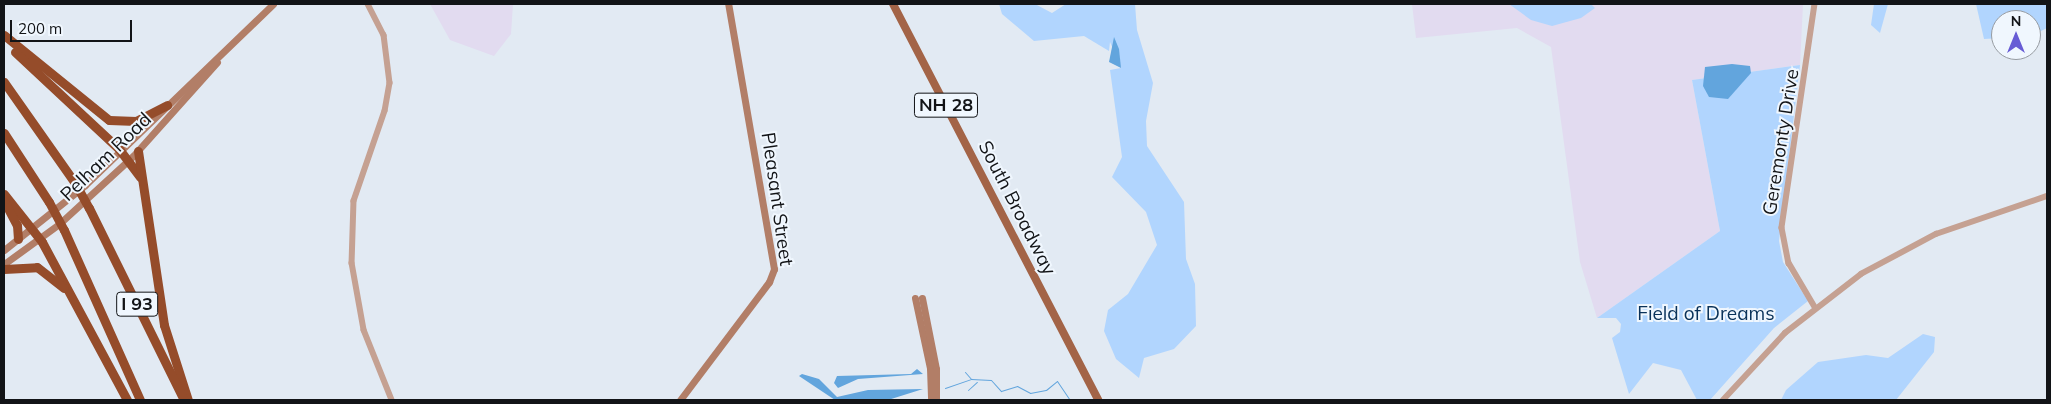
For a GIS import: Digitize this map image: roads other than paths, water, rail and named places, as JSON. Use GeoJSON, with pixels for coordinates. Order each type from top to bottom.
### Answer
{"type":"FeatureCollection","features":[{"type":"Feature","properties":{"kind":"highway"},"geometry":{"type":"LineString","coordinates":[[4,35],[109,120],[136,121],[167,104]]}},
{"type":"Feature","properties":{"kind":"highway"},"geometry":{"type":"LineString","coordinates":[[4,41],[119,149],[129,160],[141,179]]}},
{"type":"Feature","properties":{"kind":"highway","name":"I 93"},"geometry":{"type":"LineString","coordinates":[[4,82],[74,183],[184,400]]}},
{"type":"Feature","properties":{"kind":"highway","name":"I 93"},"geometry":{"type":"LineString","coordinates":[[4,133],[49,202],[64,230],[140,400]]}},
{"type":"Feature","properties":{"kind":"highway"},"geometry":{"type":"LineString","coordinates":[[138,151],[164,325],[188,400]]}},
{"type":"Feature","properties":{"kind":"highway"},"geometry":{"type":"LineString","coordinates":[[4,194],[40,239],[127,400]]}},
{"type":"Feature","properties":{"kind":"highway"},"geometry":{"type":"LineString","coordinates":[[4,200],[17,225],[18,239]]}},
{"type":"Feature","properties":{"kind":"highway"},"geometry":{"type":"LineString","coordinates":[[4,270],[32,266],[54,276],[93,335]]}},
{"type":"Feature","properties":{"kind":"main road","name":"Pelham Road"},"geometry":{"type":"LineString","coordinates":[[4,264],[40,239],[129,160],[218,60],[273,4]]}},
{"type":"Feature","properties":{"kind":"main road","name":"Pleasant Street"},"geometry":{"type":"LineString","coordinates":[[680,400],[769,282],[774,269],[728,4]]}},
{"type":"Feature","properties":{"kind":"main road","name":"South Broadway"},"geometry":{"type":"LineString","coordinates":[[893,4],[1098,400]]}},
{"type":"Feature","properties":{"kind":"main road","name":"Pelham Road"},"geometry":{"type":"LineString","coordinates":[[4,250],[85,185],[119,149],[218,60]]}},
{"type":"Feature","properties":{"kind":"main road"},"geometry":{"type":"LineString","coordinates":[[931,400],[930,368],[918,298],[936,369],[936,400]]}},
{"type":"Feature","properties":{"kind":"street"},"geometry":{"type":"LineString","coordinates":[[368,4],[384,35],[390,83],[386,110],[354,201],[352,252],[364,330],[392,400]]}},
{"type":"Feature","properties":{"kind":"street","name":"Geremonty Drive"},"geometry":{"type":"LineString","coordinates":[[1815,4],[1782,228],[1789,263],[1815,307]]}},
{"type":"Feature","properties":{"kind":"street"},"geometry":{"type":"LineString","coordinates":[[1723,400],[1815,307],[1917,243],[2047,196]]}},
{"type":"Feature","properties":{"kind":"waterway"},"geometry":{"type":"LineString","coordinates":[[965,372],[971,379]]}},
{"type":"Feature","properties":{"kind":"waterway"},"geometry":{"type":"LineString","coordinates":[[945,388],[971,379],[991,380],[1001,391],[1017,386],[1030,393],[1046,390],[1057,381],[1070,400]]}},
{"type":"Feature","properties":{"kind":"waterway"},"geometry":{"type":"LineString","coordinates":[[968,390],[977,382]]}},
{"type":"Feature","properties":{"kind":"park label","name":"Field of Dreams"},"geometry":{"type":"Point","coordinates":[1706,314]}}]}
